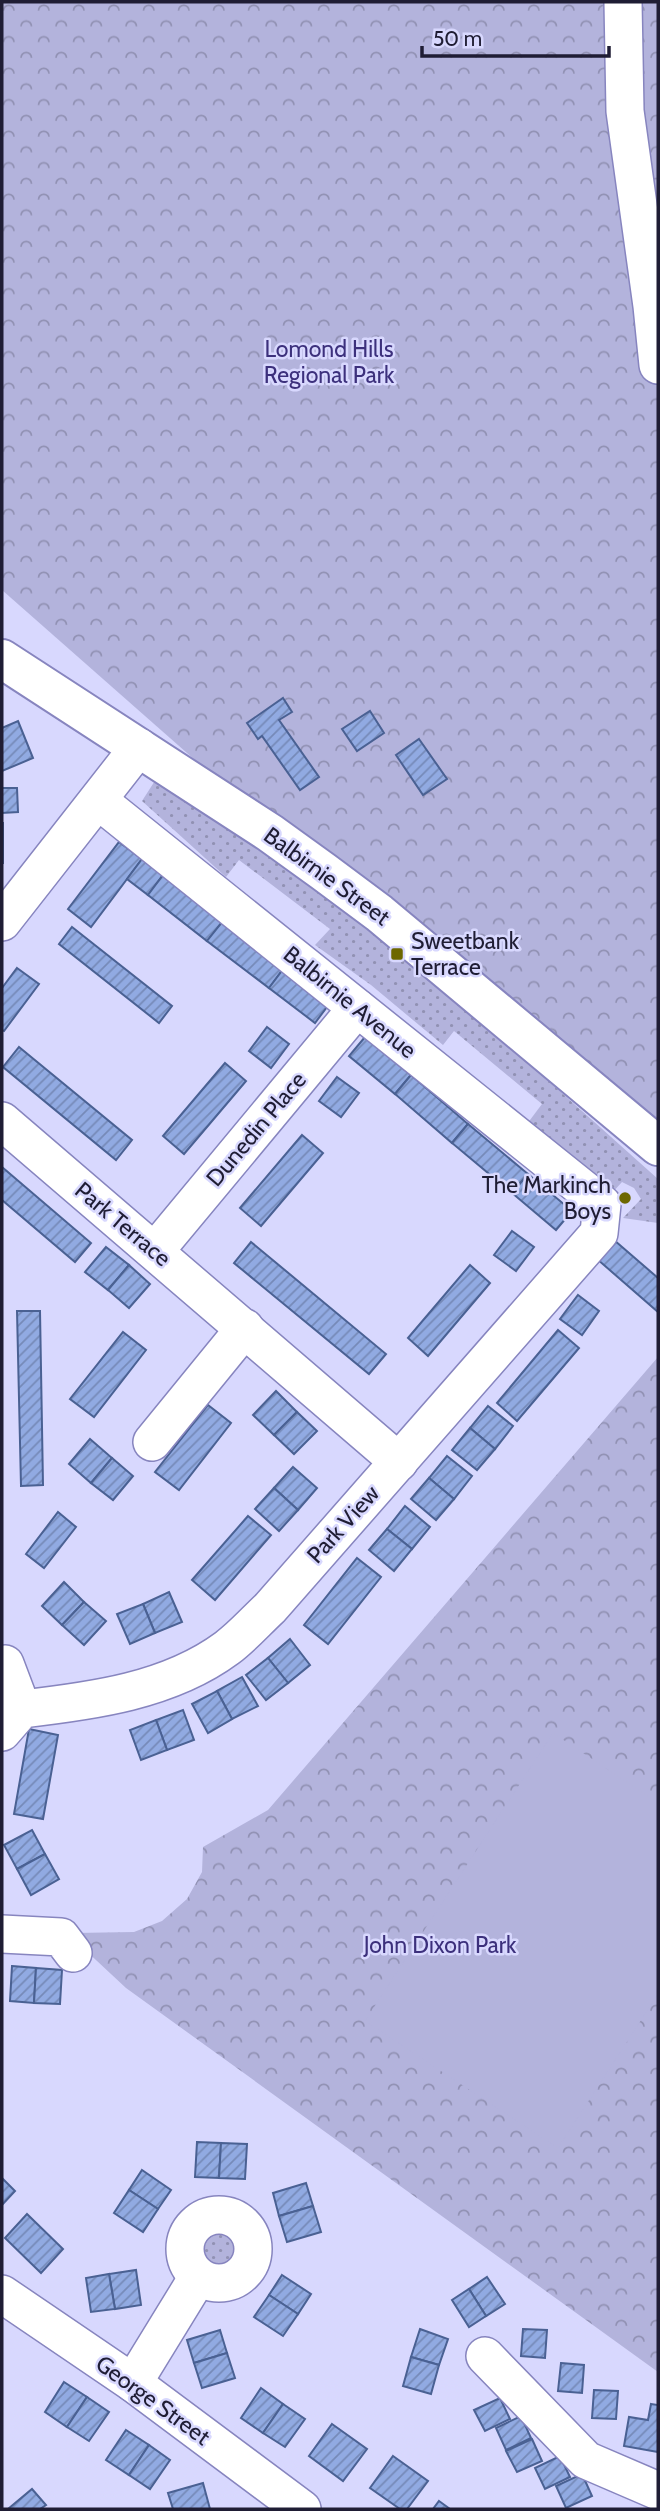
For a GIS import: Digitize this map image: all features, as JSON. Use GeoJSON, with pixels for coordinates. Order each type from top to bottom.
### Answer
{"type":"FeatureCollection","features":[{"type":"Feature","properties":{"kind":"main road","name":"Balbirnie Street"},"geometry":{"type":"LineString","coordinates":[[4,661],[270,833],[379,913],[658,1146]]}},
{"type":"Feature","properties":{"kind":"street"},"geometry":{"type":"LineString","coordinates":[[622,2],[625,111],[658,365]]}},
{"type":"Feature","properties":{"kind":"street"},"geometry":{"type":"LineString","coordinates":[[2,922],[139,747]]}},
{"type":"Feature","properties":{"kind":"street","name":"Balbirnie Avenue"},"geometry":{"type":"LineString","coordinates":[[99,801],[602,1203]]}},
{"type":"Feature","properties":{"kind":"street","name":"Dunedin Place"},"geometry":{"type":"LineString","coordinates":[[155,1251],[357,1008]]}},
{"type":"Feature","properties":{"kind":"street","name":"Park Terrace"},"geometry":{"type":"LineString","coordinates":[[2,1121],[399,1462]]}},
{"type":"Feature","properties":{"kind":"street","name":"Park View"},"geometry":{"type":"LineString","coordinates":[[12,1720],[66,1704],[139,1689],[187,1672],[227,1648],[270,1608],[599,1233],[602,1203]]}},
{"type":"Feature","properties":{"kind":"street"},"geometry":{"type":"LineString","coordinates":[[152,1441],[245,1328]]}},
{"type":"Feature","properties":{"kind":"street"},"geometry":{"type":"LineString","coordinates":[[5,1664],[12,1720]]}},
{"type":"Feature","properties":{"kind":"street"},"geometry":{"type":"LineString","coordinates":[[2,1934],[61,1937],[73,1953]]}},
{"type":"Feature","properties":{"kind":"street"},"geometry":{"type":"LineString","coordinates":[[133,2383],[198,2277]]}},
{"type":"Feature","properties":{"kind":"street","name":"George Street"},"geometry":{"type":"LineString","coordinates":[[2,2294],[133,2383],[302,2509]]}},
{"type":"Feature","properties":{"kind":"street"},"geometry":{"type":"LineString","coordinates":[[485,2356],[586,2460],[658,2491]]}},
{"type":"Feature","properties":{"kind":"green space","name":"Lomond Hills Regional Park"},"geometry":{"type":"Polygon","coordinates":[[[2,2],[658,2],[658,1168],[2,590],[2,2]]]}},
{"type":"Feature","properties":{"kind":"green space"},"geometry":{"type":"Polygon","coordinates":[[[158,776],[410,957],[658,1179],[658,1223],[623,1218],[641,1199],[634,1188],[622,1182],[611,1194],[527,1124],[542,1104],[454,1031],[443,1045],[371,985],[315,945],[330,929],[239,860],[226,877],[142,801],[158,776]]]}},
{"type":"Feature","properties":{"kind":"green space","name":"John Dixon Park"},"geometry":{"type":"Polygon","coordinates":[[[658,1357],[658,2372],[126,1988],[82,1947],[74,1933],[134,1932],[162,1921],[187,1899],[202,1872],[203,1847],[268,1810],[658,1357]]]}},
{"type":"Feature","properties":{"kind":"green space"},"geometry":{"type":"Polygon","coordinates":[[[553,1733],[658,1803],[658,1994],[558,2148],[365,2021],[553,1733]]]}},
{"type":"Feature","properties":{"kind":"green space"},"geometry":{"type":"Polygon","coordinates":[[[216,2230],[230,2235],[235,2249],[230,2263],[216,2268],[202,2263],[197,2249],[202,2235],[216,2230]]]}},
{"type":"Feature","properties":{"kind":"building"},"geometry":{"type":"Polygon","coordinates":[[[283,698],[292,712],[279,720],[319,777],[300,790],[262,736],[258,739],[247,723],[283,698]]]}},
{"type":"Feature","properties":{"kind":"building"},"geometry":{"type":"Polygon","coordinates":[[[370,711],[384,733],[357,751],[342,729],[370,711]]]}},
{"type":"Feature","properties":{"kind":"building"},"geometry":{"type":"Polygon","coordinates":[[[18,721],[33,758],[2,771],[2,728],[18,721]]]}},
{"type":"Feature","properties":{"kind":"building"},"geometry":{"type":"Polygon","coordinates":[[[419,739],[447,779],[423,795],[396,755],[419,739]]]}},
{"type":"Feature","properties":{"kind":"building"},"geometry":{"type":"Polygon","coordinates":[[[2,788],[17,788],[18,812],[2,813],[2,788]]]}},
{"type":"Feature","properties":{"kind":"building"},"geometry":{"type":"Polygon","coordinates":[[[3,823],[3,863],[2,863],[3,823]]]}},
{"type":"Feature","properties":{"kind":"building"},"geometry":{"type":"Polygon","coordinates":[[[119,842],[142,859],[91,927],[68,909],[119,842]]]}},
{"type":"Feature","properties":{"kind":"building"},"geometry":{"type":"Polygon","coordinates":[[[142,859],[163,875],[148,895],[127,879],[142,859]]]}},
{"type":"Feature","properties":{"kind":"building"},"geometry":{"type":"Polygon","coordinates":[[[163,875],[223,921],[207,941],[148,895],[163,875]]]}},
{"type":"Feature","properties":{"kind":"building"},"geometry":{"type":"Polygon","coordinates":[[[223,921],[284,968],[269,988],[207,941],[223,921]]]}},
{"type":"Feature","properties":{"kind":"building"},"geometry":{"type":"Polygon","coordinates":[[[72,927],[172,1006],[159,1023],[59,944],[72,927]]]}},
{"type":"Feature","properties":{"kind":"building"},"geometry":{"type":"Polygon","coordinates":[[[17,968],[39,984],[4,1031],[2,988],[17,968]]]}},
{"type":"Feature","properties":{"kind":"building"},"geometry":{"type":"Polygon","coordinates":[[[284,968],[330,1003],[315,1023],[269,988],[284,968]]]}},
{"type":"Feature","properties":{"kind":"building"},"geometry":{"type":"Polygon","coordinates":[[[267,1027],[289,1044],[271,1068],[249,1051],[267,1027]]]}},
{"type":"Feature","properties":{"kind":"building"},"geometry":{"type":"Polygon","coordinates":[[[365,1037],[411,1075],[395,1094],[349,1056],[365,1037]]]}},
{"type":"Feature","properties":{"kind":"building"},"geometry":{"type":"Polygon","coordinates":[[[19,1047],[132,1140],[116,1160],[3,1067],[19,1047]]]}},
{"type":"Feature","properties":{"kind":"building"},"geometry":{"type":"Polygon","coordinates":[[[225,1063],[246,1081],[184,1154],[163,1136],[225,1063]]]}},
{"type":"Feature","properties":{"kind":"building"},"geometry":{"type":"Polygon","coordinates":[[[411,1075],[468,1124],[452,1143],[395,1094],[411,1075]]]}},
{"type":"Feature","properties":{"kind":"building"},"geometry":{"type":"Polygon","coordinates":[[[337,1077],[359,1093],[341,1117],[319,1101],[337,1077]]]}},
{"type":"Feature","properties":{"kind":"building"},"geometry":{"type":"Polygon","coordinates":[[[468,1124],[528,1174],[512,1193],[452,1143],[468,1124]]]}},
{"type":"Feature","properties":{"kind":"building"},"geometry":{"type":"Polygon","coordinates":[[[302,1135],[323,1153],[261,1226],[240,1208],[302,1135]]]}},
{"type":"Feature","properties":{"kind":"building"},"geometry":{"type":"Polygon","coordinates":[[[2,1167],[91,1243],[75,1262],[2,1200],[2,1167]]]}},
{"type":"Feature","properties":{"kind":"building"},"geometry":{"type":"Polygon","coordinates":[[[528,1174],[572,1211],[556,1230],[512,1193],[528,1174]]]}},
{"type":"Feature","properties":{"kind":"building"},"geometry":{"type":"Polygon","coordinates":[[[512,1231],[534,1247],[516,1271],[494,1255],[512,1231]]]}},
{"type":"Feature","properties":{"kind":"building"},"geometry":{"type":"Polygon","coordinates":[[[614,1240],[658,1278],[658,1312],[597,1259],[614,1240]]]}},
{"type":"Feature","properties":{"kind":"building"},"geometry":{"type":"Polygon","coordinates":[[[251,1242],[386,1354],[369,1374],[234,1263],[251,1242]]]}},
{"type":"Feature","properties":{"kind":"building"},"geometry":{"type":"Polygon","coordinates":[[[106,1247],[129,1265],[108,1290],[85,1272],[106,1247]]]}},
{"type":"Feature","properties":{"kind":"building"},"geometry":{"type":"Polygon","coordinates":[[[129,1265],[150,1284],[129,1308],[108,1290],[129,1265]]]}},
{"type":"Feature","properties":{"kind":"building"},"geometry":{"type":"Polygon","coordinates":[[[470,1265],[490,1283],[428,1356],[408,1338],[470,1265]]]}},
{"type":"Feature","properties":{"kind":"building"},"geometry":{"type":"Polygon","coordinates":[[[578,1295],[599,1311],[582,1335],[560,1319],[578,1295]]]}},
{"type":"Feature","properties":{"kind":"building"},"geometry":{"type":"Polygon","coordinates":[[[17,1311],[40,1311],[43,1485],[21,1486],[17,1311]]]}},
{"type":"Feature","properties":{"kind":"building"},"geometry":{"type":"Polygon","coordinates":[[[558,1330],[579,1348],[517,1421],[497,1403],[558,1330]]]}},
{"type":"Feature","properties":{"kind":"building"},"geometry":{"type":"Polygon","coordinates":[[[123,1332],[146,1350],[94,1417],[70,1399],[123,1332]]]}},
{"type":"Feature","properties":{"kind":"building"},"geometry":{"type":"Polygon","coordinates":[[[276,1391],[297,1412],[274,1435],[253,1415],[276,1391]]]}},
{"type":"Feature","properties":{"kind":"building"},"geometry":{"type":"Polygon","coordinates":[[[208,1405],[231,1423],[179,1490],[155,1472],[208,1405]]]}},
{"type":"Feature","properties":{"kind":"building"},"geometry":{"type":"Polygon","coordinates":[[[488,1406],[513,1426],[495,1449],[470,1428],[488,1406]]]}},
{"type":"Feature","properties":{"kind":"building"},"geometry":{"type":"Polygon","coordinates":[[[297,1412],[317,1431],[294,1454],[274,1435],[297,1412]]]}},
{"type":"Feature","properties":{"kind":"building"},"geometry":{"type":"Polygon","coordinates":[[[470,1428],[495,1449],[477,1470],[452,1450],[470,1428]]]}},
{"type":"Feature","properties":{"kind":"building"},"geometry":{"type":"Polygon","coordinates":[[[90,1439],[112,1458],[91,1483],[69,1464],[90,1439]]]}},
{"type":"Feature","properties":{"kind":"building"},"geometry":{"type":"Polygon","coordinates":[[[447,1456],[472,1476],[454,1499],[429,1478],[447,1456]]]}},
{"type":"Feature","properties":{"kind":"building"},"geometry":{"type":"Polygon","coordinates":[[[112,1458],[133,1476],[113,1500],[91,1483],[112,1458]]]}},
{"type":"Feature","properties":{"kind":"building"},"geometry":{"type":"Polygon","coordinates":[[[293,1467],[317,1488],[298,1510],[274,1488],[293,1467]]]}},
{"type":"Feature","properties":{"kind":"building"},"geometry":{"type":"Polygon","coordinates":[[[429,1478],[454,1499],[436,1520],[411,1499],[429,1478]]]}},
{"type":"Feature","properties":{"kind":"building"},"geometry":{"type":"Polygon","coordinates":[[[274,1488],[298,1510],[279,1531],[255,1509],[274,1488]]]}},
{"type":"Feature","properties":{"kind":"building"},"geometry":{"type":"Polygon","coordinates":[[[405,1506],[430,1527],[412,1549],[387,1529],[405,1506]]]}},
{"type":"Feature","properties":{"kind":"building"},"geometry":{"type":"Polygon","coordinates":[[[58,1512],[76,1527],[44,1568],[26,1554],[58,1512]]]}},
{"type":"Feature","properties":{"kind":"building"},"geometry":{"type":"Polygon","coordinates":[[[248,1516],[271,1535],[215,1600],[192,1580],[248,1516]]]}},
{"type":"Feature","properties":{"kind":"building"},"geometry":{"type":"Polygon","coordinates":[[[387,1529],[412,1549],[394,1571],[369,1550],[387,1529]]]}},
{"type":"Feature","properties":{"kind":"building"},"geometry":{"type":"Polygon","coordinates":[[[357,1558],[381,1577],[328,1644],[304,1625],[357,1558]]]}},
{"type":"Feature","properties":{"kind":"building"},"geometry":{"type":"Polygon","coordinates":[[[64,1582],[84,1602],[62,1625],[42,1606],[64,1582]]]}},
{"type":"Feature","properties":{"kind":"building"},"geometry":{"type":"Polygon","coordinates":[[[169,1592],[182,1622],[155,1633],[143,1604],[169,1592]]]}},
{"type":"Feature","properties":{"kind":"building"},"geometry":{"type":"Polygon","coordinates":[[[84,1602],[106,1621],[84,1645],[62,1625],[84,1602]]]}},
{"type":"Feature","properties":{"kind":"building"},"geometry":{"type":"Polygon","coordinates":[[[143,1604],[155,1633],[130,1644],[117,1614],[143,1604]]]}},
{"type":"Feature","properties":{"kind":"building"},"geometry":{"type":"Polygon","coordinates":[[[290,1639],[310,1665],[288,1683],[268,1658],[290,1639]]]}},
{"type":"Feature","properties":{"kind":"building"},"geometry":{"type":"Polygon","coordinates":[[[268,1658],[288,1683],[266,1700],[246,1675],[268,1658]]]}},
{"type":"Feature","properties":{"kind":"building"},"geometry":{"type":"Polygon","coordinates":[[[242,1677],[258,1706],[232,1719],[217,1691],[242,1677]]]}},
{"type":"Feature","properties":{"kind":"building"},"geometry":{"type":"Polygon","coordinates":[[[217,1691],[232,1719],[208,1733],[192,1704],[217,1691]]]}},
{"type":"Feature","properties":{"kind":"building"},"geometry":{"type":"Polygon","coordinates":[[[183,1710],[194,1740],[167,1750],[156,1720],[183,1710]]]}},
{"type":"Feature","properties":{"kind":"building"},"geometry":{"type":"Polygon","coordinates":[[[156,1720],[167,1750],[141,1760],[130,1730],[156,1720]]]}},
{"type":"Feature","properties":{"kind":"building"},"geometry":{"type":"Polygon","coordinates":[[[29,1729],[58,1735],[43,1819],[14,1814],[29,1729]]]}},
{"type":"Feature","properties":{"kind":"building"},"geometry":{"type":"Polygon","coordinates":[[[32,1830],[45,1854],[17,1869],[4,1845],[32,1830]]]}},
{"type":"Feature","properties":{"kind":"building"},"geometry":{"type":"Polygon","coordinates":[[[45,1854],[59,1879],[31,1895],[17,1869],[45,1854]]]}},
{"type":"Feature","properties":{"kind":"building"},"geometry":{"type":"Polygon","coordinates":[[[12,1966],[36,1968],[34,2003],[10,2001],[12,1966]]]}},
{"type":"Feature","properties":{"kind":"building"},"geometry":{"type":"Polygon","coordinates":[[[36,1968],[62,1970],[60,2004],[34,2003],[36,1968]]]}},
{"type":"Feature","properties":{"kind":"building"},"geometry":{"type":"Polygon","coordinates":[[[197,2142],[221,2143],[219,2178],[195,2177],[197,2142]]]}},
{"type":"Feature","properties":{"kind":"building"},"geometry":{"type":"Polygon","coordinates":[[[221,2143],[247,2144],[245,2179],[219,2178],[221,2143]]]}},
{"type":"Feature","properties":{"kind":"building"},"geometry":{"type":"Polygon","coordinates":[[[142,2170],[171,2190],[158,2209],[129,2190],[142,2170]]]}},
{"type":"Feature","properties":{"kind":"building"},"geometry":{"type":"Polygon","coordinates":[[[2,2178],[15,2191],[2,2205],[2,2178]]]}},
{"type":"Feature","properties":{"kind":"building"},"geometry":{"type":"Polygon","coordinates":[[[306,2183],[313,2206],[279,2216],[273,2193],[306,2183]]]}},
{"type":"Feature","properties":{"kind":"building"},"geometry":{"type":"Polygon","coordinates":[[[129,2190],[158,2209],[143,2232],[114,2213],[129,2190]]]}},
{"type":"Feature","properties":{"kind":"building"},"geometry":{"type":"Polygon","coordinates":[[[313,2206],[321,2232],[287,2242],[279,2216],[313,2206]]]}},
{"type":"Feature","properties":{"kind":"building"},"geometry":{"type":"Polygon","coordinates":[[[27,2214],[63,2249],[41,2273],[5,2238],[27,2214]]]}},
{"type":"Feature","properties":{"kind":"building"},"geometry":{"type":"Polygon","coordinates":[[[136,2270],[141,2305],[115,2309],[109,2274],[136,2270]]]}},
{"type":"Feature","properties":{"kind":"building"},"geometry":{"type":"Polygon","coordinates":[[[109,2274],[115,2309],[91,2312],[86,2278],[109,2274]]]}},
{"type":"Feature","properties":{"kind":"building"},"geometry":{"type":"Polygon","coordinates":[[[282,2275],[311,2294],[298,2314],[269,2295],[282,2275]]]}},
{"type":"Feature","properties":{"kind":"building"},"geometry":{"type":"Polygon","coordinates":[[[487,2277],[505,2304],[486,2316],[469,2289],[487,2277]]]}},
{"type":"Feature","properties":{"kind":"building"},"geometry":{"type":"Polygon","coordinates":[[[469,2289],[486,2316],[469,2327],[452,2300],[469,2289]]]}},
{"type":"Feature","properties":{"kind":"building"},"geometry":{"type":"Polygon","coordinates":[[[269,2295],[298,2314],[283,2336],[254,2317],[269,2295]]]}},
{"type":"Feature","properties":{"kind":"building"},"geometry":{"type":"Polygon","coordinates":[[[420,2329],[448,2339],[439,2365],[411,2357],[420,2329]]]}},
{"type":"Feature","properties":{"kind":"building"},"geometry":{"type":"Polygon","coordinates":[[[523,2329],[547,2330],[545,2358],[521,2356],[523,2329]]]}},
{"type":"Feature","properties":{"kind":"building"},"geometry":{"type":"Polygon","coordinates":[[[220,2330],[227,2353],[194,2363],[187,2340],[220,2330]]]}},
{"type":"Feature","properties":{"kind":"building"},"geometry":{"type":"Polygon","coordinates":[[[227,2353],[235,2378],[202,2388],[194,2363],[227,2353]]]}},
{"type":"Feature","properties":{"kind":"building"},"geometry":{"type":"Polygon","coordinates":[[[411,2357],[439,2365],[431,2394],[403,2386],[411,2357]]]}},
{"type":"Feature","properties":{"kind":"building"},"geometry":{"type":"Polygon","coordinates":[[[561,2363],[584,2365],[582,2393],[558,2391],[561,2363]]]}},
{"type":"Feature","properties":{"kind":"building"},"geometry":{"type":"Polygon","coordinates":[[[64,2382],[87,2397],[67,2427],[45,2412],[64,2382]]]}},
{"type":"Feature","properties":{"kind":"building"},"geometry":{"type":"Polygon","coordinates":[[[261,2388],[283,2404],[263,2433],[241,2418],[261,2388]]]}},
{"type":"Feature","properties":{"kind":"building"},"geometry":{"type":"Polygon","coordinates":[[[594,2390],[618,2391],[616,2419],[592,2418],[594,2390]]]}},
{"type":"Feature","properties":{"kind":"building"},"geometry":{"type":"Polygon","coordinates":[[[87,2397],[109,2412],[89,2441],[67,2427],[87,2397]]]}},
{"type":"Feature","properties":{"kind":"building"},"geometry":{"type":"Polygon","coordinates":[[[500,2398],[510,2419],[485,2431],[474,2410],[500,2398]]]}},
{"type":"Feature","properties":{"kind":"building"},"geometry":{"type":"Polygon","coordinates":[[[283,2404],[305,2419],[285,2447],[263,2433],[283,2404]]]}},
{"type":"Feature","properties":{"kind":"building"},"geometry":{"type":"Polygon","coordinates":[[[651,2404],[658,2405],[658,2452],[624,2446],[629,2417],[648,2420],[651,2404]]]}},
{"type":"Feature","properties":{"kind":"building"},"geometry":{"type":"Polygon","coordinates":[[[521,2416],[531,2438],[506,2450],[496,2428],[521,2416]]]}},
{"type":"Feature","properties":{"kind":"building"},"geometry":{"type":"Polygon","coordinates":[[[332,2424],[367,2449],[343,2481],[309,2456],[332,2424]]]}},
{"type":"Feature","properties":{"kind":"building"},"geometry":{"type":"Polygon","coordinates":[[[126,2430],[149,2445],[129,2475],[106,2460],[126,2430]]]}},
{"type":"Feature","properties":{"kind":"building"},"geometry":{"type":"Polygon","coordinates":[[[532,2439],[542,2461],[517,2472],[506,2451],[532,2439]]]}},
{"type":"Feature","properties":{"kind":"building"},"geometry":{"type":"Polygon","coordinates":[[[149,2445],[170,2460],[150,2489],[129,2475],[149,2445]]]}},
{"type":"Feature","properties":{"kind":"building"},"geometry":{"type":"Polygon","coordinates":[[[393,2456],[428,2481],[407,2509],[400,2509],[370,2488],[393,2456]]]}},
{"type":"Feature","properties":{"kind":"building"},"geometry":{"type":"Polygon","coordinates":[[[560,2456],[570,2477],[545,2489],[535,2468],[560,2456]]]}},
{"type":"Feature","properties":{"kind":"building"},"geometry":{"type":"Polygon","coordinates":[[[582,2474],[592,2496],[566,2508],[556,2486],[582,2474]]]}},
{"type":"Feature","properties":{"kind":"building"},"geometry":{"type":"Polygon","coordinates":[[[203,2483],[210,2509],[173,2509],[168,2493],[203,2483]]]}},
{"type":"Feature","properties":{"kind":"building"},"geometry":{"type":"Polygon","coordinates":[[[32,2489],[46,2505],[40,2509],[8,2509],[32,2489]]]}},
{"type":"Feature","properties":{"kind":"building"},"geometry":{"type":"Polygon","coordinates":[[[439,2501],[450,2509],[433,2509],[439,2501]]]}},
{"type":"Feature","properties":{"kind":"place","name":"Sweetbank Terrace"},"geometry":{"type":"Point","coordinates":[397,954]}},
{"type":"Feature","properties":{"kind":"place","name":"The Markinch Boys"},"geometry":{"type":"Point","coordinates":[625,1198]}}]}
